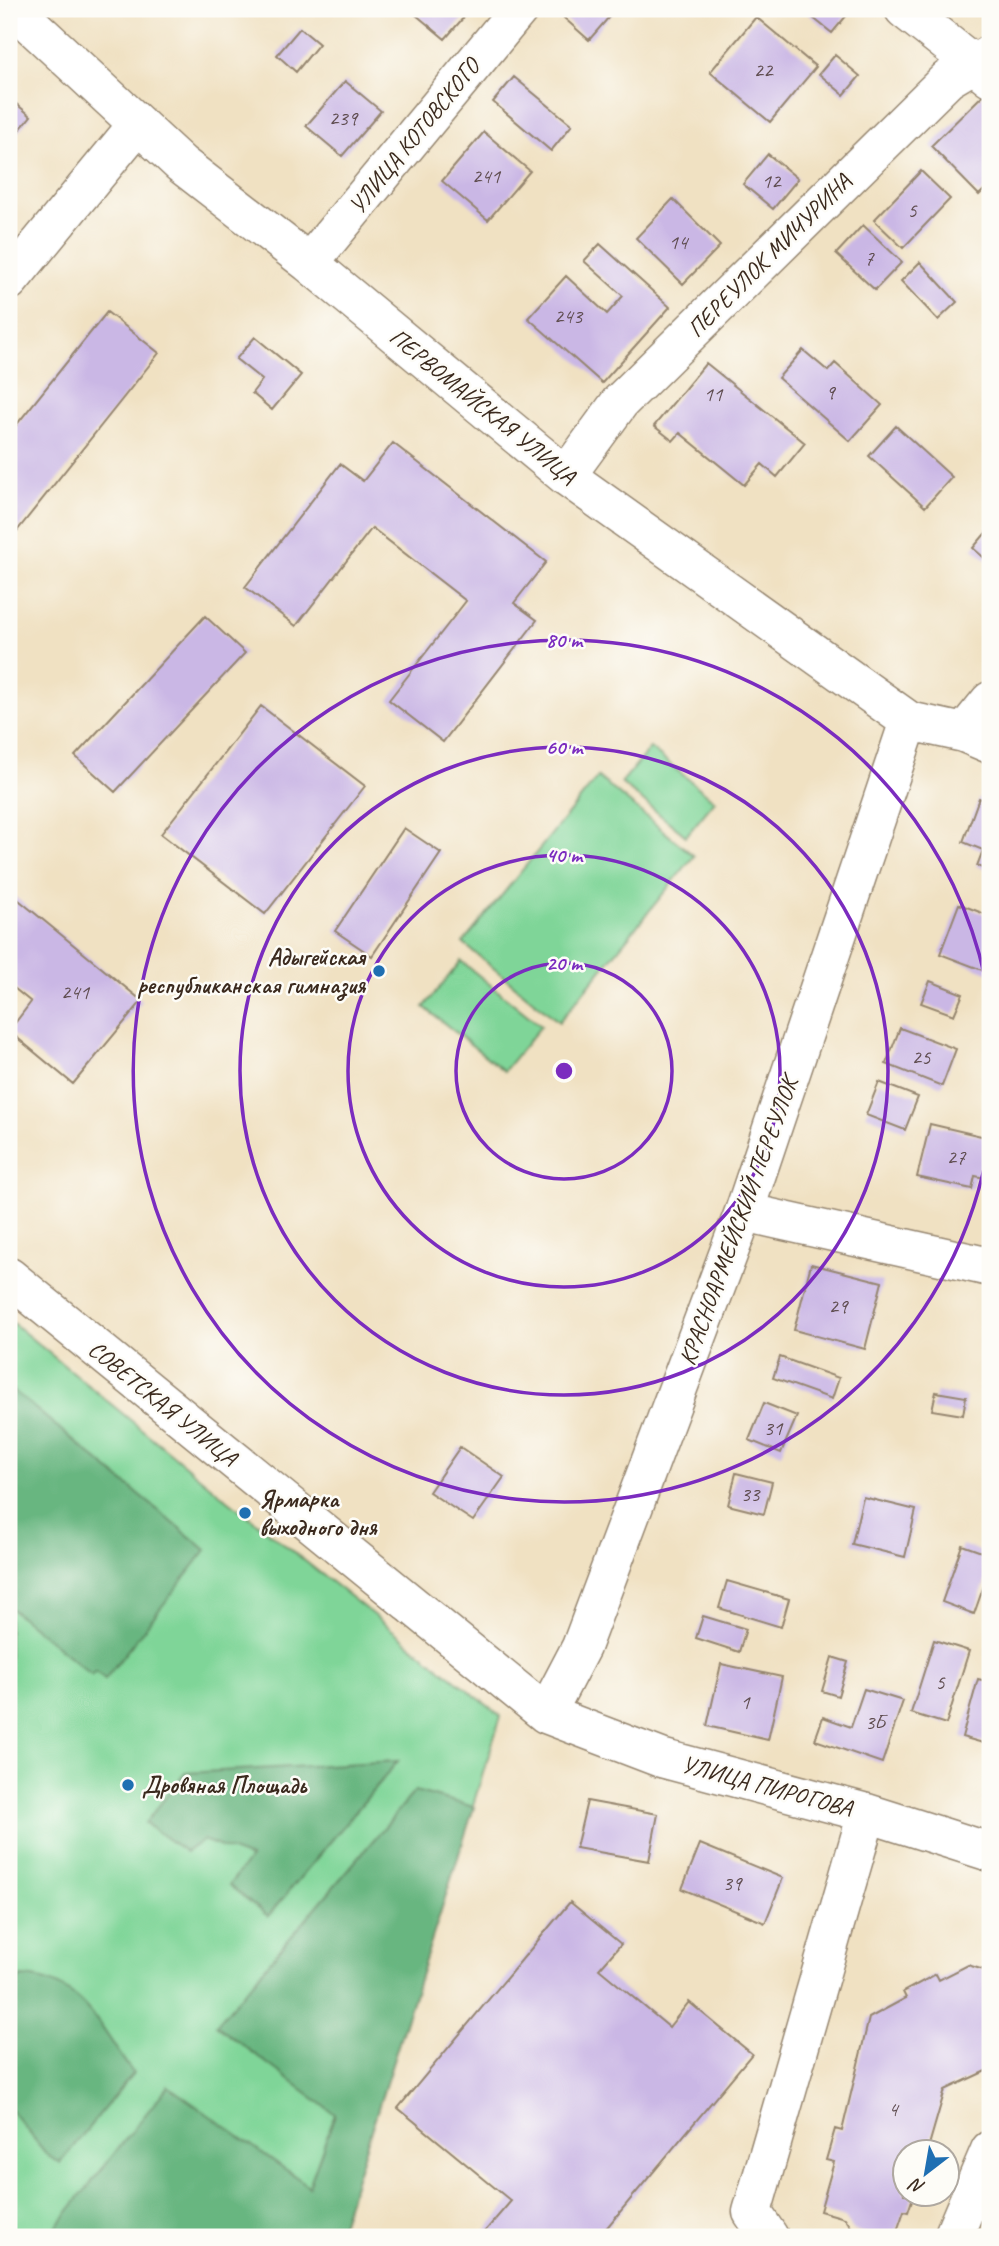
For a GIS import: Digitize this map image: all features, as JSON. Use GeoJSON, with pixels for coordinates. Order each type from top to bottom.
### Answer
{"type":"FeatureCollection","features":[{"type":"Feature","properties":{"kind":"street","name":"ПЕРВОМАЙСКАЯ УЛИЦА"},"geometry":{"type":"LineString","coordinates":[[14,9],[181,164],[309,264],[566,476],[909,721],[977,739]]}},
{"type":"Feature","properties":{"kind":"street","name":"УЛИЦА КОТОВСКОГО"},"geometry":{"type":"LineString","coordinates":[[309,264],[519,9]]}},
{"type":"Feature","properties":{"kind":"street"},"geometry":{"type":"LineString","coordinates":[[905,9],[985,65]]}},
{"type":"Feature","properties":{"kind":"street","name":"ПЕРЕУЛОК МИЧУРИНА"},"geometry":{"type":"LineString","coordinates":[[566,476],[620,402],[948,79],[985,65]]}},
{"type":"Feature","properties":{"kind":"street"},"geometry":{"type":"LineString","coordinates":[[9,281],[138,124]]}},
{"type":"Feature","properties":{"kind":"street"},"geometry":{"type":"LineString","coordinates":[[977,739],[990,701]]}},
{"type":"Feature","properties":{"kind":"street","name":"КРАСНОАРМЕЙСКИЙ ПЕРЕУЛОК"},"geometry":{"type":"LineString","coordinates":[[546,1714],[581,1647],[744,1212],[893,776],[909,721]]}},
{"type":"Feature","properties":{"kind":"street"},"geometry":{"type":"LineString","coordinates":[[744,1212],[990,1267]]}},
{"type":"Feature","properties":{"kind":"street","name":"СОВЕТСКАЯ УЛИЦА"},"geometry":{"type":"LineString","coordinates":[[9,1277],[546,1714]]}},
{"type":"Feature","properties":{"kind":"street","name":"УЛИЦА ПИРОГОВА"},"geometry":{"type":"LineString","coordinates":[[546,1714],[661,1758],[867,1813],[990,1852]]}},
{"type":"Feature","properties":{"kind":"street"},"geometry":{"type":"LineString","coordinates":[[769,2237],[752,2212],[867,1813]]}},
{"type":"Feature","properties":{"kind":"street"},"geometry":{"type":"LineString","coordinates":[[953,2237],[990,2150]]}},
{"type":"Feature","properties":{"kind":"green space"},"geometry":{"type":"Polygon","coordinates":[[[650,748],[715,801],[686,836],[621,783],[650,748]]]}},
{"type":"Feature","properties":{"kind":"green space"},"geometry":{"type":"Polygon","coordinates":[[[598,777],[694,856],[559,1022],[463,943],[598,777]]]}},
{"type":"Feature","properties":{"kind":"green space"},"geometry":{"type":"Polygon","coordinates":[[[461,961],[541,1026],[504,1071],[424,1007],[461,961]]]}},
{"type":"Feature","properties":{"kind":"green space"},"geometry":{"type":"Polygon","coordinates":[[[9,1320],[219,1493],[501,1716],[337,2237],[9,2237],[9,1320]]]}},
{"type":"Feature","properties":{"kind":"green space"},"geometry":{"type":"Polygon","coordinates":[[[9,1387],[206,1550],[105,1679],[95,1671],[92,1675],[9,1607],[9,1387]]]}},
{"type":"Feature","properties":{"kind":"green space"},"geometry":{"type":"Polygon","coordinates":[[[398,1761],[268,1916],[229,1885],[250,1858],[203,1840],[186,1852],[145,1823],[185,1773],[398,1761]]]}},
{"type":"Feature","properties":{"kind":"green space"},"geometry":{"type":"Polygon","coordinates":[[[415,1791],[474,1807],[337,2237],[48,2237],[168,2086],[309,2186],[335,2114],[216,2025],[415,1791]]]}},
{"type":"Feature","properties":{"kind":"green space"},"geometry":{"type":"Polygon","coordinates":[[[21,1977],[42,1980],[75,1997],[88,2009],[133,2073],[60,2163],[48,2156],[9,2108],[9,2047],[12,2038],[9,1993],[21,1977]]]}},
{"type":"Feature","properties":{"kind":"building"},"geometry":{"type":"Polygon","coordinates":[[[409,9],[471,9],[445,39],[409,9]]]}},
{"type":"Feature","properties":{"kind":"building"},"geometry":{"type":"Polygon","coordinates":[[[572,9],[616,9],[589,40],[564,18],[572,9]]]}},
{"type":"Feature","properties":{"kind":"building"},"geometry":{"type":"Polygon","coordinates":[[[802,9],[852,9],[832,33],[802,9]]]}},
{"type":"Feature","properties":{"kind":"building"},"geometry":{"type":"Polygon","coordinates":[[[756,17],[816,67],[770,122],[710,72],[756,17]]]}},
{"type":"Feature","properties":{"kind":"building"},"geometry":{"type":"Polygon","coordinates":[[[300,28],[319,44],[296,72],[277,55],[300,28]]]}},
{"type":"Feature","properties":{"kind":"building"},"geometry":{"type":"Polygon","coordinates":[[[835,55],[860,76],[844,95],[819,74],[835,55]]]}},
{"type":"Feature","properties":{"kind":"building"},"geometry":{"type":"Polygon","coordinates":[[[514,77],[572,125],[551,151],[493,102],[514,77]]]}},
{"type":"Feature","properties":{"kind":"building"},"geometry":{"type":"Polygon","coordinates":[[[345,81],[381,111],[342,156],[306,126],[345,81]]]}},
{"type":"Feature","properties":{"kind":"building"},"geometry":{"type":"Polygon","coordinates":[[[987,91],[990,94],[990,184],[979,195],[931,146],[987,91]]]}},
{"type":"Feature","properties":{"kind":"building"},"geometry":{"type":"Polygon","coordinates":[[[9,98],[31,116],[9,143],[9,98]]]}},
{"type":"Feature","properties":{"kind":"building"},"geometry":{"type":"Polygon","coordinates":[[[484,132],[530,171],[488,220],[442,181],[484,132]]]}},
{"type":"Feature","properties":{"kind":"building"},"geometry":{"type":"Polygon","coordinates":[[[768,154],[798,179],[773,209],[743,184],[768,154]]]}},
{"type":"Feature","properties":{"kind":"building"},"geometry":{"type":"Polygon","coordinates":[[[921,171],[950,199],[903,248],[874,220],[921,171]]]}},
{"type":"Feature","properties":{"kind":"building"},"geometry":{"type":"Polygon","coordinates":[[[673,199],[720,246],[683,284],[636,238],[673,199]]]}},
{"type":"Feature","properties":{"kind":"building"},"geometry":{"type":"Polygon","coordinates":[[[863,225],[902,262],[875,290],[836,254],[863,225]]]}},
{"type":"Feature","properties":{"kind":"building"},"geometry":{"type":"Polygon","coordinates":[[[600,244],[670,307],[602,383],[528,318],[566,276],[607,314],[623,296],[584,261],[600,244]]]}},
{"type":"Feature","properties":{"kind":"building"},"geometry":{"type":"Polygon","coordinates":[[[920,262],[957,302],[938,320],[901,281],[920,262]]]}},
{"type":"Feature","properties":{"kind":"building"},"geometry":{"type":"Polygon","coordinates":[[[107,312],[159,353],[9,541],[9,434],[107,312]]]}},
{"type":"Feature","properties":{"kind":"building"},"geometry":{"type":"Polygon","coordinates":[[[255,337],[301,375],[272,410],[252,393],[262,380],[236,359],[255,337]]]}},
{"type":"Feature","properties":{"kind":"building"},"geometry":{"type":"Polygon","coordinates":[[[803,350],[828,371],[835,363],[882,405],[850,441],[778,378],[803,350]]]}},
{"type":"Feature","properties":{"kind":"building"},"geometry":{"type":"Polygon","coordinates":[[[706,363],[805,443],[777,477],[762,464],[744,485],[680,433],[673,441],[654,426],[706,363]]]}},
{"type":"Feature","properties":{"kind":"building"},"geometry":{"type":"Polygon","coordinates":[[[896,426],[952,477],[925,507],[869,456],[896,426]]]}},
{"type":"Feature","properties":{"kind":"building"},"geometry":{"type":"Polygon","coordinates":[[[393,443],[546,562],[514,603],[537,620],[443,742],[389,700],[466,601],[372,528],[296,626],[245,587],[340,464],[363,481],[393,443]]]}},
{"type":"Feature","properties":{"kind":"building"},"geometry":{"type":"Polygon","coordinates":[[[990,528],[990,563],[973,548],[990,528]]]}},
{"type":"Feature","properties":{"kind":"building"},"geometry":{"type":"Polygon","coordinates":[[[205,616],[245,653],[115,792],[75,756],[205,616]]]}},
{"type":"Feature","properties":{"kind":"building"},"geometry":{"type":"Polygon","coordinates":[[[261,706],[365,786],[265,914],[161,834],[261,706]]]}},
{"type":"Feature","properties":{"kind":"building"},"geometry":{"type":"Polygon","coordinates":[[[979,798],[990,802],[990,871],[977,866],[983,850],[963,842],[979,798]]]}},
{"type":"Feature","properties":{"kind":"building"},"geometry":{"type":"Polygon","coordinates":[[[404,828],[441,853],[372,956],[335,931],[404,828]]]}},
{"type":"Feature","properties":{"kind":"building"},"geometry":{"type":"Polygon","coordinates":[[[9,892],[142,1001],[73,1084],[9,1031],[31,1002],[9,984],[9,892]]]}},
{"type":"Feature","properties":{"kind":"building"},"geometry":{"type":"Polygon","coordinates":[[[959,904],[990,916],[990,973],[940,954],[959,904]]]}},
{"type":"Feature","properties":{"kind":"building"},"geometry":{"type":"Polygon","coordinates":[[[930,981],[963,994],[954,1015],[921,1003],[930,981]]]}},
{"type":"Feature","properties":{"kind":"building"},"geometry":{"type":"Polygon","coordinates":[[[900,1028],[956,1049],[942,1086],[886,1064],[900,1028]]]}},
{"type":"Feature","properties":{"kind":"building"},"geometry":{"type":"Polygon","coordinates":[[[879,1082],[918,1097],[905,1130],[866,1115],[879,1082]]]}},
{"type":"Feature","properties":{"kind":"building"},"geometry":{"type":"Polygon","coordinates":[[[930,1124],[990,1138],[990,1179],[975,1176],[972,1189],[917,1177],[930,1124]]]}},
{"type":"Feature","properties":{"kind":"building"},"geometry":{"type":"Polygon","coordinates":[[[811,1264],[882,1282],[865,1349],[794,1330],[811,1264]]]}},
{"type":"Feature","properties":{"kind":"building"},"geometry":{"type":"Polygon","coordinates":[[[780,1357],[839,1378],[832,1399],[773,1378],[780,1357]]]}},
{"type":"Feature","properties":{"kind":"building"},"geometry":{"type":"Polygon","coordinates":[[[936,1392],[966,1397],[963,1415],[932,1410],[936,1392]]]}},
{"type":"Feature","properties":{"kind":"building"},"geometry":{"type":"Polygon","coordinates":[[[764,1403],[797,1416],[781,1453],[749,1440],[764,1403]]]}},
{"type":"Feature","properties":{"kind":"building"},"geometry":{"type":"Polygon","coordinates":[[[460,1447],[504,1477],[473,1521],[429,1492],[460,1447]]]}},
{"type":"Feature","properties":{"kind":"building"},"geometry":{"type":"Polygon","coordinates":[[[736,1473],[772,1482],[764,1514],[728,1505],[736,1473]]]}},
{"type":"Feature","properties":{"kind":"building"},"geometry":{"type":"Polygon","coordinates":[[[863,1497],[916,1510],[905,1557],[852,1544],[863,1497]]]}},
{"type":"Feature","properties":{"kind":"building"},"geometry":{"type":"Polygon","coordinates":[[[962,1545],[990,1555],[990,1568],[974,1614],[942,1602],[962,1545]]]}},
{"type":"Feature","properties":{"kind":"building"},"geometry":{"type":"Polygon","coordinates":[[[727,1581],[789,1599],[781,1627],[719,1608],[727,1581]]]}},
{"type":"Feature","properties":{"kind":"building"},"geometry":{"type":"Polygon","coordinates":[[[703,1616],[746,1629],[739,1652],[696,1638],[703,1616]]]}},
{"type":"Feature","properties":{"kind":"building"},"geometry":{"type":"Polygon","coordinates":[[[934,1640],[969,1651],[946,1724],[911,1713],[934,1640]]]}},
{"type":"Feature","properties":{"kind":"building"},"geometry":{"type":"Polygon","coordinates":[[[832,1657],[848,1662],[838,1696],[822,1691],[832,1657]]]}},
{"type":"Feature","properties":{"kind":"building"},"geometry":{"type":"Polygon","coordinates":[[[721,1664],[782,1677],[768,1740],[707,1726],[721,1664]]]}},
{"type":"Feature","properties":{"kind":"building"},"geometry":{"type":"Polygon","coordinates":[[[978,1679],[990,1682],[990,1745],[962,1737],[978,1679]]]}},
{"type":"Feature","properties":{"kind":"building"},"geometry":{"type":"Polygon","coordinates":[[[864,1689],[903,1701],[882,1763],[815,1740],[823,1717],[851,1727],[864,1689]]]}},
{"type":"Feature","properties":{"kind":"building"},"geometry":{"type":"Polygon","coordinates":[[[587,1801],[658,1814],[649,1861],[576,1848],[587,1801]]]}},
{"type":"Feature","properties":{"kind":"building"},"geometry":{"type":"Polygon","coordinates":[[[700,1844],[783,1878],[765,1923],[682,1889],[700,1844]]]}},
{"type":"Feature","properties":{"kind":"building"},"geometry":{"type":"Polygon","coordinates":[[[570,1902],[621,1944],[599,1969],[669,2027],[689,2002],[752,2054],[599,2237],[480,2237],[511,2201],[398,2108],[570,1902]]]}},
{"type":"Feature","properties":{"kind":"building"},"geometry":{"type":"Polygon","coordinates":[[[968,1965],[990,1972],[990,2069],[945,2090],[931,2138],[890,2138],[890,2208],[909,2208],[908,2212],[904,2211],[897,2231],[877,2237],[853,2230],[845,2218],[820,2211],[834,2162],[826,2160],[835,2129],[842,2131],[869,2018],[906,1998],[903,1992],[936,1974],[939,1980],[968,1965]]]}},
{"type":"Feature","properties":{"kind":"place","name":"Адыгейская республиканская гимназия"},"geometry":{"type":"Point","coordinates":[379,971]}},
{"type":"Feature","properties":{"kind":"place","name":"Ярмарка выходного дня"},"geometry":{"type":"Point","coordinates":[245,1513]}},
{"type":"Feature","properties":{"kind":"place","name":"Дровяная Площадь"},"geometry":{"type":"Point","coordinates":[128,1785]}}]}
